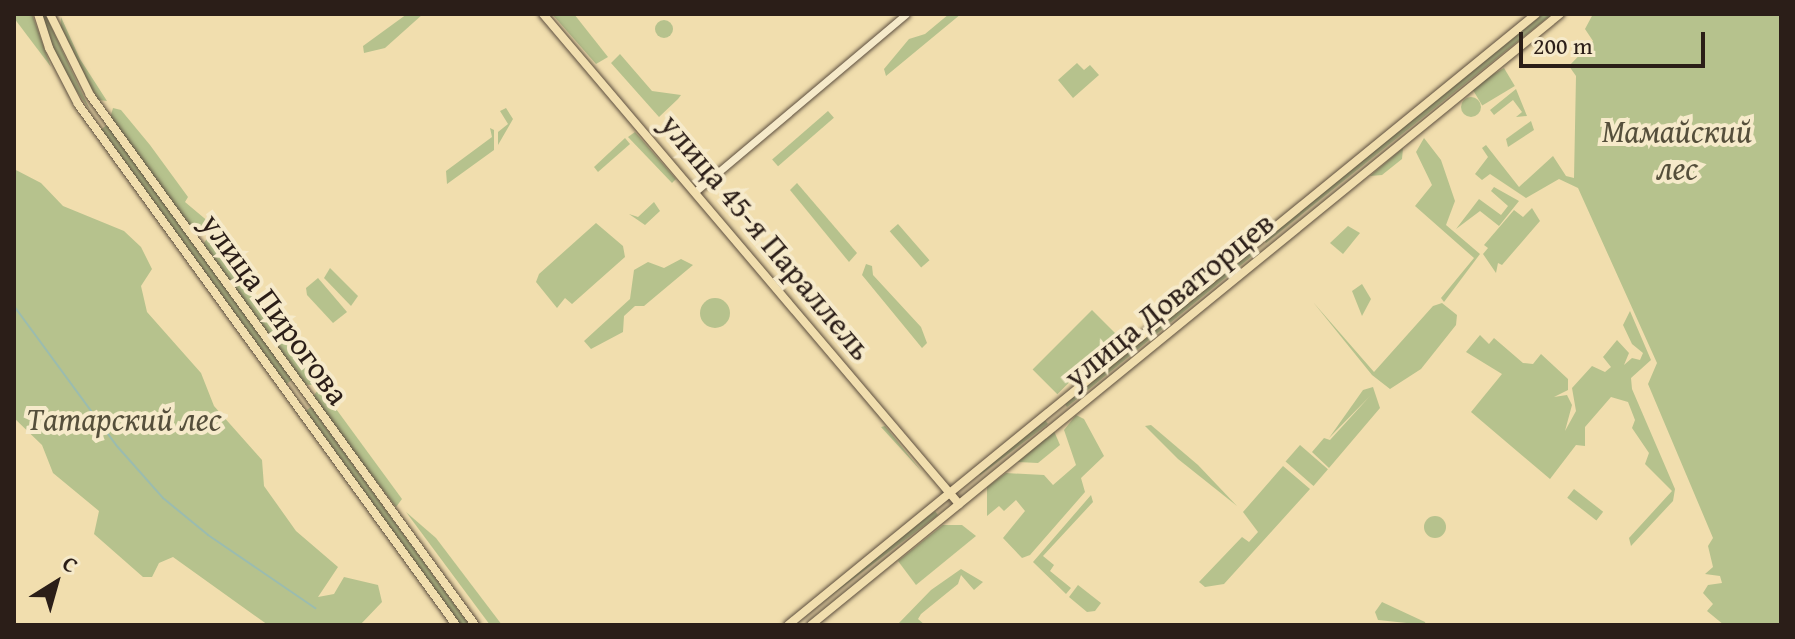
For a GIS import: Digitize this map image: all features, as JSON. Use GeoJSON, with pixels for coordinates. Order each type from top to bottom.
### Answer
{"type":"FeatureCollection","features":[{"type":"Feature","properties":{"kind":"main road","name":"улица Пирогова"},"geometry":{"type":"LineString","coordinates":[[38,14],[49,48],[78,104],[456,625]]}},
{"type":"Feature","properties":{"kind":"main road","name":"улица Пирогова"},"geometry":{"type":"LineString","coordinates":[[50,14],[90,95],[475,625]]}},
{"type":"Feature","properties":{"kind":"main road","name":"улица 45-я Параллель"},"geometry":{"type":"LineString","coordinates":[[543,14],[697,190],[959,504]]}},
{"type":"Feature","properties":{"kind":"main road","name":"улица Доваторцев"},"geometry":{"type":"LineString","coordinates":[[788,625],[1536,14]]}},
{"type":"Feature","properties":{"kind":"main road","name":"улица Доваторцев"},"geometry":{"type":"LineString","coordinates":[[811,625],[1560,14]]}},
{"type":"Feature","properties":{"kind":"street"},"geometry":{"type":"LineString","coordinates":[[697,190],[906,14]]}},
{"type":"Feature","properties":{"kind":"green space"},"geometry":{"type":"Polygon","coordinates":[[[14,14],[32,14],[51,67],[14,18],[14,14]]]}},
{"type":"Feature","properties":{"kind":"green space"},"geometry":{"type":"Polygon","coordinates":[[[41,14],[45,14],[90,110],[59,66],[41,14]]]}},
{"type":"Feature","properties":{"kind":"green space"},"geometry":{"type":"Polygon","coordinates":[[[407,14],[423,14],[385,48],[364,53],[363,46],[407,14]]]}},
{"type":"Feature","properties":{"kind":"green space"},"geometry":{"type":"Polygon","coordinates":[[[552,14],[574,14],[608,57],[596,64],[552,14]]]}},
{"type":"Feature","properties":{"kind":"green space"},"geometry":{"type":"Polygon","coordinates":[[[949,14],[961,14],[886,76],[884,69],[909,39],[925,34],[949,14]]]}},
{"type":"Feature","properties":{"kind":"green space"},"geometry":{"type":"Polygon","coordinates":[[[1543,14],[1552,14],[1266,243],[1264,240],[1543,14]]]}},
{"type":"Feature","properties":{"kind":"green space","name":"Мамайский лес"},"geometry":{"type":"Polygon","coordinates":[[[1593,14],[1781,14],[1781,625],[1724,625],[1707,611],[1713,604],[1703,593],[1708,585],[1722,583],[1720,576],[1705,574],[1713,567],[1708,546],[1713,538],[1648,384],[1657,363],[1578,188],[1559,179],[1526,198],[1490,174],[1482,180],[1475,174],[1488,157],[1482,148],[1486,145],[1519,187],[1553,156],[1566,176],[1574,178],[1576,76],[1569,66],[1593,41],[1585,29],[1593,14]]]}},
{"type":"Feature","properties":{"kind":"green space"},"geometry":{"type":"Polygon","coordinates":[[[61,17],[80,59],[107,101],[99,100],[74,63],[60,35],[61,17]]]}},
{"type":"Feature","properties":{"kind":"green space"},"geometry":{"type":"Polygon","coordinates":[[[660,20],[668,20],[673,29],[671,36],[660,38],[655,33],[655,25],[660,20]]]}},
{"type":"Feature","properties":{"kind":"green space"},"geometry":{"type":"Polygon","coordinates":[[[620,54],[652,91],[681,95],[659,117],[611,63],[620,54]]]}},
{"type":"Feature","properties":{"kind":"green space"},"geometry":{"type":"Polygon","coordinates":[[[1077,63],[1084,70],[1090,65],[1099,75],[1073,98],[1058,80],[1077,63]]]}},
{"type":"Feature","properties":{"kind":"green space"},"geometry":{"type":"Polygon","coordinates":[[[1504,68],[1515,86],[1482,106],[1471,88],[1504,68]]]}},
{"type":"Feature","properties":{"kind":"green space"},"geometry":{"type":"Polygon","coordinates":[[[1516,89],[1527,116],[1516,117],[1522,112],[1513,100],[1494,115],[1490,110],[1516,89]]]}},
{"type":"Feature","properties":{"kind":"green space"},"geometry":{"type":"Polygon","coordinates":[[[1471,97],[1478,100],[1481,107],[1478,114],[1471,117],[1464,114],[1461,107],[1464,100],[1471,97]]]}},
{"type":"Feature","properties":{"kind":"green space"},"geometry":{"type":"Polygon","coordinates":[[[113,108],[121,110],[150,145],[188,197],[185,202],[210,223],[201,233],[192,231],[110,118],[113,108]]]}},
{"type":"Feature","properties":{"kind":"green space"},"geometry":{"type":"Polygon","coordinates":[[[506,108],[513,119],[498,145],[498,132],[508,124],[500,111],[506,108]]]}},
{"type":"Feature","properties":{"kind":"green space"},"geometry":{"type":"Polygon","coordinates":[[[828,111],[834,118],[778,166],[772,160],[828,111]]]}},
{"type":"Feature","properties":{"kind":"green space"},"geometry":{"type":"Polygon","coordinates":[[[1531,121],[1534,130],[1508,147],[1506,139],[1531,121]]]}},
{"type":"Feature","properties":{"kind":"green space"},"geometry":{"type":"Polygon","coordinates":[[[107,125],[292,380],[285,385],[100,130],[107,125]]]}},
{"type":"Feature","properties":{"kind":"green space"},"geometry":{"type":"Polygon","coordinates":[[[490,128],[494,130],[494,150],[447,184],[446,171],[492,137],[490,128]]]}},
{"type":"Feature","properties":{"kind":"green space"},"geometry":{"type":"Polygon","coordinates":[[[635,132],[676,179],[672,183],[628,137],[635,132]]]}},
{"type":"Feature","properties":{"kind":"green space"},"geometry":{"type":"Polygon","coordinates":[[[625,138],[630,144],[598,172],[594,167],[625,138]]]}},
{"type":"Feature","properties":{"kind":"green space"},"geometry":{"type":"Polygon","coordinates":[[[1424,138],[1441,160],[1455,201],[1446,225],[1480,254],[1444,302],[1441,298],[1474,258],[1415,206],[1432,185],[1416,152],[1424,138]]]}},
{"type":"Feature","properties":{"kind":"green space"},"geometry":{"type":"Polygon","coordinates":[[[1403,148],[1402,159],[1382,175],[1370,176],[1403,148]]]}},
{"type":"Feature","properties":{"kind":"green space","name":"Татарский лес"},"geometry":{"type":"Polygon","coordinates":[[[14,169],[41,183],[63,206],[124,231],[141,247],[152,269],[141,286],[147,312],[201,373],[214,406],[262,460],[264,486],[296,531],[338,567],[318,597],[334,594],[344,577],[378,585],[382,602],[360,625],[268,625],[173,557],[159,563],[152,577],[143,577],[94,534],[99,511],[53,473],[42,445],[14,418],[14,169]]]}},
{"type":"Feature","properties":{"kind":"green space"},"geometry":{"type":"Polygon","coordinates":[[[797,183],[857,253],[849,262],[790,190],[797,183]]]}},
{"type":"Feature","properties":{"kind":"green space"},"geometry":{"type":"Polygon","coordinates":[[[1494,187],[1519,201],[1499,226],[1480,211],[1456,229],[1479,199],[1501,215],[1508,206],[1491,191],[1494,187]]]}},
{"type":"Feature","properties":{"kind":"green space"},"geometry":{"type":"Polygon","coordinates":[[[654,202],[660,211],[645,225],[629,214],[638,217],[654,202]]]}},
{"type":"Feature","properties":{"kind":"green space"},"geometry":{"type":"Polygon","coordinates":[[[1532,208],[1540,221],[1502,265],[1498,263],[1496,273],[1483,254],[1488,248],[1484,245],[1514,210],[1523,217],[1532,208]]]}},
{"type":"Feature","properties":{"kind":"green space"},"geometry":{"type":"Polygon","coordinates":[[[596,223],[623,246],[625,257],[572,304],[565,298],[557,308],[536,282],[539,274],[596,223]]]}},
{"type":"Feature","properties":{"kind":"green space"},"geometry":{"type":"Polygon","coordinates":[[[898,224],[929,260],[921,267],[890,231],[898,224]]]}},
{"type":"Feature","properties":{"kind":"green space"},"geometry":{"type":"Polygon","coordinates":[[[1348,226],[1360,233],[1343,254],[1330,243],[1348,226]]]}},
{"type":"Feature","properties":{"kind":"green space"},"geometry":{"type":"Polygon","coordinates":[[[208,237],[316,380],[311,385],[302,384],[202,246],[208,237]]]}},
{"type":"Feature","properties":{"kind":"green space"},"geometry":{"type":"Polygon","coordinates":[[[1254,248],[1257,252],[1067,407],[1065,404],[1254,248]]]}},
{"type":"Feature","properties":{"kind":"green space"},"geometry":{"type":"Polygon","coordinates":[[[681,259],[693,265],[644,306],[635,306],[624,316],[623,332],[591,349],[584,341],[630,299],[634,270],[648,262],[664,268],[681,259]]]}},
{"type":"Feature","properties":{"kind":"green space"},"geometry":{"type":"Polygon","coordinates":[[[866,264],[872,266],[873,275],[921,327],[927,343],[922,348],[862,275],[866,264]]]}},
{"type":"Feature","properties":{"kind":"green space"},"geometry":{"type":"Polygon","coordinates":[[[330,268],[358,296],[351,306],[324,278],[330,268]]]}},
{"type":"Feature","properties":{"kind":"green space"},"geometry":{"type":"Polygon","coordinates":[[[318,278],[347,312],[333,323],[307,295],[306,288],[318,278]]]}},
{"type":"Feature","properties":{"kind":"green space"},"geometry":{"type":"Polygon","coordinates":[[[1362,284],[1371,299],[1362,316],[1352,291],[1362,284]]]}},
{"type":"Feature","properties":{"kind":"green space"},"geometry":{"type":"Polygon","coordinates":[[[715,298],[726,302],[730,313],[726,324],[715,328],[704,324],[700,313],[704,302],[715,298]]]}},
{"type":"Feature","properties":{"kind":"green space"},"geometry":{"type":"Polygon","coordinates":[[[1313,302],[1374,372],[1433,306],[1442,303],[1457,315],[1456,325],[1421,369],[1390,389],[1372,375],[1313,302]]]}},
{"type":"Feature","properties":{"kind":"green space"},"geometry":{"type":"Polygon","coordinates":[[[1092,310],[1117,335],[1057,394],[1033,369],[1092,310]]]}},
{"type":"Feature","properties":{"kind":"green space"},"geometry":{"type":"Polygon","coordinates":[[[1630,311],[1651,360],[1631,378],[1632,389],[1675,489],[1673,501],[1631,546],[1629,538],[1672,491],[1645,464],[1649,453],[1632,428],[1635,420],[1628,402],[1611,397],[1585,427],[1585,446],[1576,445],[1550,479],[1471,412],[1502,374],[1466,352],[1480,335],[1489,344],[1494,338],[1523,363],[1533,364],[1541,354],[1568,379],[1568,390],[1554,397],[1567,395],[1572,405],[1565,431],[1576,411],[1572,388],[1592,366],[1605,372],[1611,367],[1603,357],[1617,340],[1629,353],[1624,365],[1632,358],[1640,360],[1643,353],[1632,344],[1623,325],[1630,311]]]}},
{"type":"Feature","properties":{"kind":"green space"},"geometry":{"type":"Polygon","coordinates":[[[320,387],[402,499],[396,507],[312,398],[320,387]]]}},
{"type":"Feature","properties":{"kind":"green space"},"geometry":{"type":"Polygon","coordinates":[[[1373,387],[1380,408],[1329,468],[1312,452],[1324,438],[1330,440],[1370,396],[1329,438],[1363,390],[1373,387]]]}},
{"type":"Feature","properties":{"kind":"green space"},"geometry":{"type":"Polygon","coordinates":[[[311,407],[469,625],[459,625],[305,412],[311,407]]]}},
{"type":"Feature","properties":{"kind":"green space"},"geometry":{"type":"Polygon","coordinates":[[[1076,415],[1084,419],[1104,456],[1081,478],[1085,492],[1030,555],[1022,558],[1003,538],[1025,511],[1016,500],[1004,511],[999,506],[987,516],[987,487],[1006,473],[1044,475],[1053,485],[1076,465],[1064,430],[1076,415]]]}},
{"type":"Feature","properties":{"kind":"green space"},"geometry":{"type":"Polygon","coordinates":[[[1045,420],[1048,424],[980,475],[977,471],[1045,420]]]}},
{"type":"Feature","properties":{"kind":"green space"},"geometry":{"type":"Polygon","coordinates":[[[1151,425],[1198,465],[1237,506],[1178,459],[1145,426],[1151,425]]]}},
{"type":"Feature","properties":{"kind":"green space"},"geometry":{"type":"Polygon","coordinates":[[[885,426],[923,473],[881,427],[885,426]]]}},
{"type":"Feature","properties":{"kind":"green space"},"geometry":{"type":"Polygon","coordinates":[[[1054,431],[1060,445],[1038,463],[1018,462],[1054,431]]]}},
{"type":"Feature","properties":{"kind":"green space"},"geometry":{"type":"Polygon","coordinates":[[[1300,445],[1328,469],[1313,486],[1286,462],[1300,445]]]}},
{"type":"Feature","properties":{"kind":"green space"},"geometry":{"type":"Polygon","coordinates":[[[1283,466],[1310,489],[1224,584],[1205,587],[1199,582],[1242,537],[1249,542],[1258,532],[1243,512],[1283,466]]]}},
{"type":"Feature","properties":{"kind":"green space"},"geometry":{"type":"Polygon","coordinates":[[[1574,489],[1603,512],[1596,520],[1567,498],[1574,489]]]}},
{"type":"Feature","properties":{"kind":"green space"},"geometry":{"type":"Polygon","coordinates":[[[1091,495],[1093,502],[1043,556],[1054,565],[1050,571],[1071,588],[1066,594],[1033,562],[1091,495]]]}},
{"type":"Feature","properties":{"kind":"green space"},"geometry":{"type":"Polygon","coordinates":[[[935,511],[938,515],[794,623],[791,619],[935,511]]]}},
{"type":"Feature","properties":{"kind":"green space"},"geometry":{"type":"Polygon","coordinates":[[[406,512],[436,538],[502,625],[490,625],[406,512]]]}},
{"type":"Feature","properties":{"kind":"green space"},"geometry":{"type":"Polygon","coordinates":[[[1435,516],[1443,519],[1446,527],[1443,535],[1435,538],[1427,535],[1424,527],[1427,519],[1435,516]]]}},
{"type":"Feature","properties":{"kind":"green space"},"geometry":{"type":"Polygon","coordinates":[[[943,525],[962,525],[976,536],[916,585],[898,561],[943,525]]]}},
{"type":"Feature","properties":{"kind":"green space"},"geometry":{"type":"Polygon","coordinates":[[[961,569],[983,582],[974,590],[961,575],[958,584],[921,614],[918,619],[925,625],[897,625],[931,590],[961,569]]]}},
{"type":"Feature","properties":{"kind":"green space"},"geometry":{"type":"Polygon","coordinates":[[[1078,585],[1101,603],[1095,611],[1087,612],[1069,597],[1078,585]]]}},
{"type":"Feature","properties":{"kind":"green space"},"geometry":{"type":"Polygon","coordinates":[[[1382,602],[1426,625],[1378,620],[1375,612],[1382,602]]]}},
{"type":"Feature","properties":{"kind":"waterway"},"geometry":{"type":"LineString","coordinates":[[14,306],[116,445],[163,498],[208,535],[315,608]]}}]}
